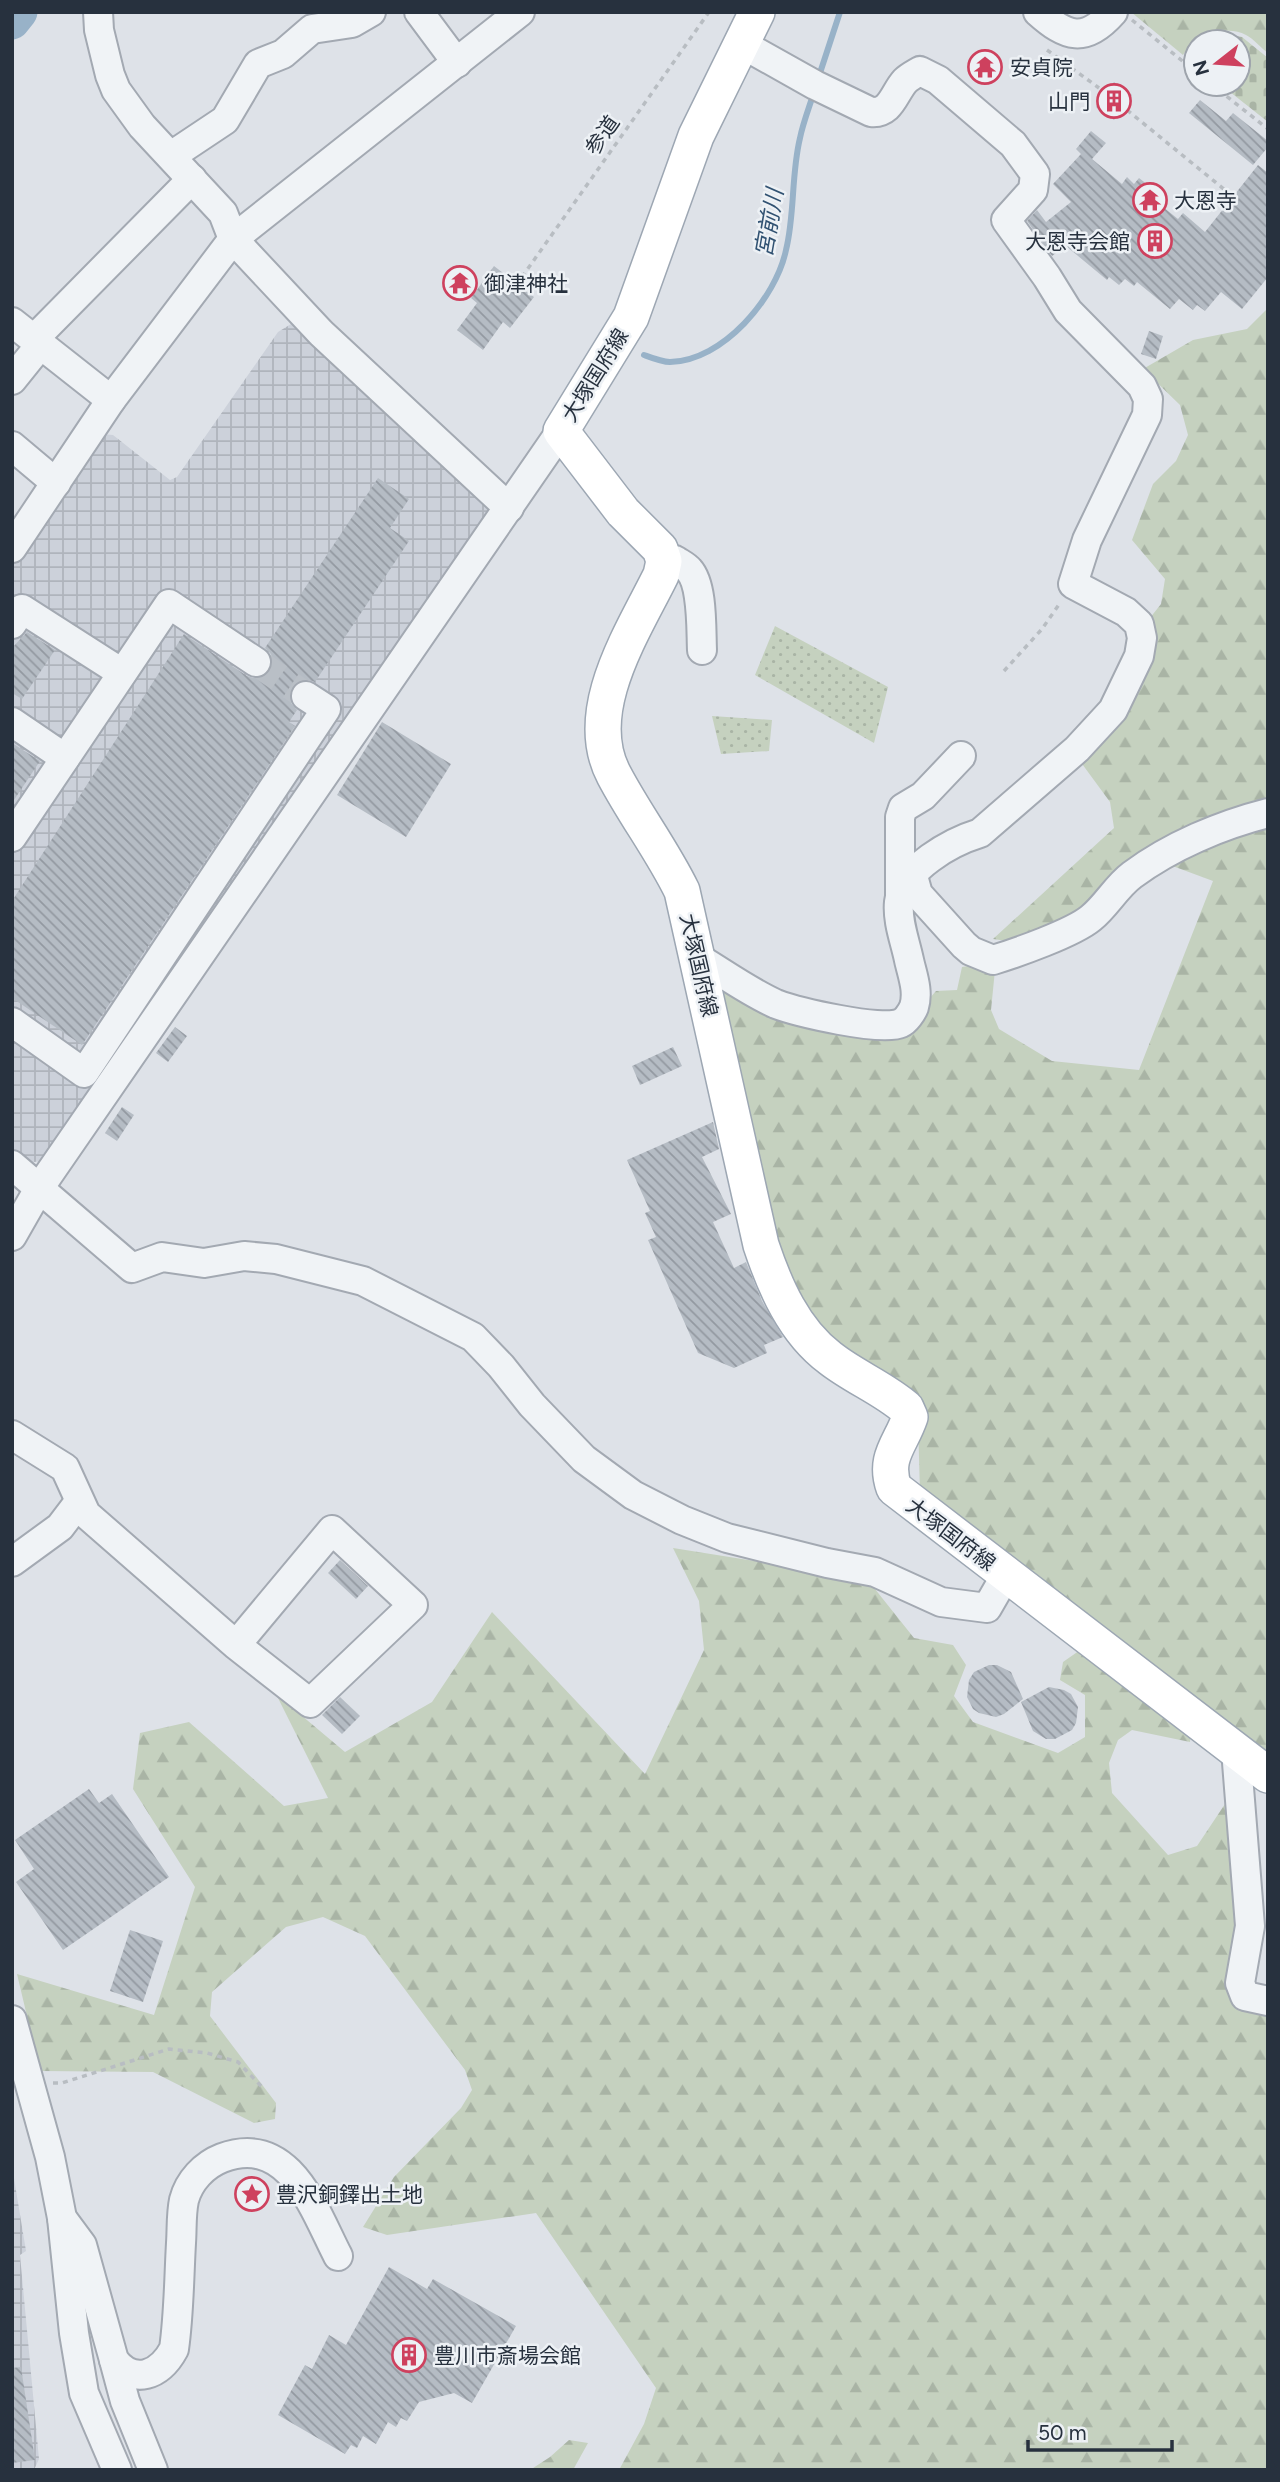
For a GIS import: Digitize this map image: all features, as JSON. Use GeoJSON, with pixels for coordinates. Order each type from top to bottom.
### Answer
{"type":"FeatureCollection","features":[{"type":"Feature","properties":{"kind":"main road","name":"大塚国府線"},"geometry":{"type":"LineString","coordinates":[[757,12],[696,136],[631,317],[561,431],[623,513],[660,549],[664,561],[661,575],[613,674],[604,705],[603,730],[606,750],[613,773],[663,854],[682,891],[761,1245],[771,1276],[787,1308],[829,1358],[906,1408],[910,1417],[890,1462],[890,1476],[894,1488],[1268,1775]]}},
{"type":"Feature","properties":{"kind":"street"},"geometry":{"type":"LineString","coordinates":[[98,12],[99,30],[116,90],[142,125],[223,213],[233,239],[321,333],[509,508]]}},
{"type":"Feature","properties":{"kind":"street"},"geometry":{"type":"LineString","coordinates":[[171,156],[225,120],[258,64],[283,54],[312,29],[352,23],[371,12]]}},
{"type":"Feature","properties":{"kind":"street"},"geometry":{"type":"LineString","coordinates":[[419,12],[457,63]]}},
{"type":"Feature","properties":{"kind":"street"},"geometry":{"type":"LineString","coordinates":[[12,548],[111,400],[200,279],[233,239],[520,12]]}},
{"type":"Feature","properties":{"kind":"street"},"geometry":{"type":"LineString","coordinates":[[1038,12],[1056,28],[1069,33],[1099,28],[1113,12]]}},
{"type":"Feature","properties":{"kind":"street"},"geometry":{"type":"LineString","coordinates":[[742,44],[815,85],[872,112],[880,113],[887,108],[906,79],[920,71],[938,80],[1013,144],[1035,174],[1032,190],[1006,220],[1068,311],[1142,386],[1148,399],[1147,415],[1087,540],[1073,584],[1126,612],[1139,624],[1142,638],[1139,656],[1113,710],[1077,749],[980,832],[926,860],[917,868],[906,888]]}},
{"type":"Feature","properties":{"kind":"street"},"geometry":{"type":"LineString","coordinates":[[12,380],[29,335],[192,179]]}},
{"type":"Feature","properties":{"kind":"street"},"geometry":{"type":"LineString","coordinates":[[29,335],[111,400]]}},
{"type":"Feature","properties":{"kind":"street"},"geometry":{"type":"LineString","coordinates":[[12,1236],[40,1187],[561,431]]}},
{"type":"Feature","properties":{"kind":"street"},"geometry":{"type":"LineString","coordinates":[[12,446],[56,483]]}},
{"type":"Feature","properties":{"kind":"street"},"geometry":{"type":"LineString","coordinates":[[664,561],[675,560],[689,570],[692,576],[700,601],[702,649]]}},
{"type":"Feature","properties":{"kind":"street"},"geometry":{"type":"LineString","coordinates":[[12,837],[169,604],[256,662]]}},
{"type":"Feature","properties":{"kind":"street"},"geometry":{"type":"LineString","coordinates":[[12,624],[22,609],[122,673]]}},
{"type":"Feature","properties":{"kind":"street"},"geometry":{"type":"LineString","coordinates":[[12,1022],[84,1073],[326,709],[306,696]]}},
{"type":"Feature","properties":{"kind":"street"},"geometry":{"type":"LineString","coordinates":[[12,722],[65,758]]}},
{"type":"Feature","properties":{"kind":"street"},"geometry":{"type":"LineString","coordinates":[[698,958],[777,1004],[869,1026],[889,1026],[903,1022],[914,1008],[916,989],[900,919],[906,888],[900,817],[903,808],[923,796],[961,755]]}},
{"type":"Feature","properties":{"kind":"street"},"geometry":{"type":"LineString","coordinates":[[906,888],[918,894],[971,951],[993,960],[1060,934],[1090,919],[1130,876],[1192,840],[1248,818],[1268,814]]}},
{"type":"Feature","properties":{"kind":"street"},"geometry":{"type":"LineString","coordinates":[[12,1165],[132,1268],[162,1257],[204,1262],[244,1256],[276,1259],[363,1281],[473,1338],[584,1460],[633,1496],[682,1520],[727,1538],[827,1563],[876,1572],[941,1602],[987,1608],[1006,1575]]}},
{"type":"Feature","properties":{"kind":"street"},"geometry":{"type":"LineString","coordinates":[[12,1435],[65,1468],[86,1514],[236,1645],[310,1703],[412,1605],[332,1530],[236,1645]]}},
{"type":"Feature","properties":{"kind":"street"},"geometry":{"type":"LineString","coordinates":[[20,1547],[60,1527],[79,1502]]}},
{"type":"Feature","properties":{"kind":"street"},"geometry":{"type":"LineString","coordinates":[[1236,1751],[1250,1926],[1240,1983],[1245,1996],[1268,2001]]}},
{"type":"Feature","properties":{"kind":"street"},"geometry":{"type":"LineString","coordinates":[[12,2020],[50,2157],[62,2218],[74,2333],[84,2393],[117,2470]]}},
{"type":"Feature","properties":{"kind":"street"},"geometry":{"type":"LineString","coordinates":[[114,2360],[121,2369],[131,2375],[145,2374],[158,2369],[168,2360],[174,2349],[185,2197],[200,2172],[213,2162],[228,2156],[258,2155],[274,2159],[287,2167],[299,2180],[338,2256]]}},
{"type":"Feature","properties":{"kind":"street"},"geometry":{"type":"LineString","coordinates":[[62,2218],[82,2245],[125,2401],[153,2470]]}},
{"type":"Feature","properties":{"kind":"path","name":"参道"},"geometry":{"type":"LineString","coordinates":[[522,277],[709,12]]}},
{"type":"Feature","properties":{"kind":"path"},"geometry":{"type":"LineString","coordinates":[[1122,12],[1182,61]]}},
{"type":"Feature","properties":{"kind":"path"},"geometry":{"type":"LineString","coordinates":[[1043,47],[1099,88]]}},
{"type":"Feature","properties":{"kind":"path"},"geometry":{"type":"LineString","coordinates":[[1229,98],[1268,129]]}},
{"type":"Feature","properties":{"kind":"path"},"geometry":{"type":"LineString","coordinates":[[1127,110],[1225,190]]}},
{"type":"Feature","properties":{"kind":"path"},"geometry":{"type":"LineString","coordinates":[[1004,671],[1042,629],[1073,584]]}},
{"type":"Feature","properties":{"kind":"path"},"geometry":{"type":"LineString","coordinates":[[31,2085],[62,2083],[169,2049],[207,2053],[238,2062],[264,2089]]}},
{"type":"Feature","properties":{"kind":"shaded area"},"geometry":{"type":"Polygon","coordinates":[[[291,324],[297,325],[494,509],[44,1161],[24,1163],[12,1158],[12,565],[101,434],[113,435],[170,480],[177,477],[278,332],[291,324]]]}},
{"type":"Feature","properties":{"kind":"shaded area"},"geometry":{"type":"Polygon","coordinates":[[[12,2166],[26,2251],[20,2255],[39,2459],[34,2470],[12,2470],[12,2166]]]}},
{"type":"Feature","properties":{"kind":"green space"},"geometry":{"type":"Polygon","coordinates":[[[1131,12],[1268,12],[1268,53],[1252,39],[1252,28],[1182,28],[1182,54],[1131,12]]]}},
{"type":"Feature","properties":{"kind":"green space"},"geometry":{"type":"Polygon","coordinates":[[[1252,45],[1268,58],[1268,122],[1238,98],[1252,98],[1252,45]]]}},
{"type":"Feature","properties":{"kind":"green space"},"geometry":{"type":"Polygon","coordinates":[[[1268,308],[1268,1761],[920,1493],[918,1421],[832,1348],[779,1271],[717,982],[908,1023],[936,991],[957,990],[962,967],[982,964],[995,970],[991,1010],[999,1029],[1052,1061],[1139,1070],[1213,881],[1143,855],[1120,869],[1079,911],[1026,938],[1007,941],[993,939],[1114,828],[1110,802],[1077,757],[1142,628],[1161,604],[1165,579],[1132,540],[1153,484],[1176,461],[1188,435],[1180,405],[1143,369],[1193,340],[1247,329],[1268,308]]]}},
{"type":"Feature","properties":{"kind":"green space"},"geometry":{"type":"Polygon","coordinates":[[[775,626],[888,687],[874,743],[755,675],[775,626]]]}},
{"type":"Feature","properties":{"kind":"green space"},"geometry":{"type":"Polygon","coordinates":[[[712,716],[772,720],[769,751],[721,754],[712,716]]]}},
{"type":"Feature","properties":{"kind":"green space"},"geometry":{"type":"Polygon","coordinates":[[[673,1548],[867,1579],[914,1638],[953,1645],[966,1665],[954,1696],[973,1722],[1058,1753],[1085,1737],[1085,1695],[1060,1680],[1063,1662],[1083,1648],[1191,1728],[1190,1742],[1132,1730],[1118,1740],[1109,1763],[1112,1793],[1168,1855],[1197,1846],[1231,1795],[1242,1929],[1228,1984],[1268,2011],[1268,2470],[619,2470],[644,2424],[656,2388],[536,2213],[387,2235],[363,2227],[394,2177],[461,2108],[472,2090],[465,2070],[365,1936],[323,1917],[286,1927],[212,1992],[210,2016],[276,2103],[275,2119],[254,2123],[153,2072],[40,2071],[17,1974],[154,2015],[195,1887],[133,1789],[140,1733],[189,1722],[284,1806],[328,1798],[276,1694],[345,1752],[432,1702],[492,1612],[645,1774],[704,1650],[699,1601],[673,1548]]]}},
{"type":"Feature","properties":{"kind":"green space"},"geometry":{"type":"Polygon","coordinates":[[[569,2440],[588,2443],[573,2470],[530,2470],[550,2457],[569,2440]]]}},
{"type":"Feature","properties":{"kind":"building","name":"山門"},"geometry":{"type":"Polygon","coordinates":[[[1114,82],[1132,95],[1114,120],[1096,107],[1114,82]]]}},
{"type":"Feature","properties":{"kind":"building"},"geometry":{"type":"Polygon","coordinates":[[[1200,100],[1226,121],[1233,113],[1268,141],[1268,147],[1253,165],[1189,113],[1200,100]]]}},
{"type":"Feature","properties":{"kind":"building"},"geometry":{"type":"Polygon","coordinates":[[[1091,131],[1106,143],[1092,159],[1122,184],[1127,177],[1134,184],[1139,178],[1153,189],[1148,195],[1178,219],[1183,213],[1205,232],[1258,165],[1268,173],[1268,277],[1242,309],[1221,292],[1205,311],[1197,305],[1193,310],[1179,299],[1170,309],[1137,282],[1134,286],[1125,279],[1119,285],[1109,277],[1107,280],[1066,246],[1052,256],[1027,221],[1037,210],[1046,222],[1071,202],[1053,184],[1081,154],[1076,149],[1091,131]]]}},
{"type":"Feature","properties":{"kind":"building"},"geometry":{"type":"Polygon","coordinates":[[[494,266],[534,297],[510,328],[503,322],[483,350],[457,330],[477,303],[471,298],[494,266]]]}},
{"type":"Feature","properties":{"kind":"building"},"geometry":{"type":"Polygon","coordinates":[[[1149,331],[1163,336],[1156,359],[1141,354],[1149,331]]]}},
{"type":"Feature","properties":{"kind":"building"},"geometry":{"type":"Polygon","coordinates":[[[378,478],[409,499],[390,528],[409,541],[315,682],[299,681],[292,688],[291,703],[297,710],[289,722],[295,726],[82,1045],[12,998],[12,901],[184,634],[247,676],[256,679],[264,677],[273,662],[271,654],[265,648],[378,478]]]}},
{"type":"Feature","properties":{"kind":"building"},"geometry":{"type":"Polygon","coordinates":[[[27,632],[55,650],[22,699],[12,693],[12,648],[27,632]]]}},
{"type":"Feature","properties":{"kind":"building"},"geometry":{"type":"Polygon","coordinates":[[[382,722],[451,764],[406,837],[337,795],[382,722]]]}},
{"type":"Feature","properties":{"kind":"building"},"geometry":{"type":"Polygon","coordinates":[[[12,743],[40,761],[12,803],[12,743]]]}},
{"type":"Feature","properties":{"kind":"building"},"geometry":{"type":"Polygon","coordinates":[[[175,1027],[187,1036],[168,1062],[156,1053],[175,1027]]]}},
{"type":"Feature","properties":{"kind":"building"},"geometry":{"type":"Polygon","coordinates":[[[673,1047],[682,1066],[640,1085],[632,1066],[673,1047]]]}},
{"type":"Feature","properties":{"kind":"building"},"geometry":{"type":"Polygon","coordinates":[[[122,1107],[134,1115],[117,1141],[105,1133],[122,1107]]]}},
{"type":"Feature","properties":{"kind":"building"},"geometry":{"type":"Polygon","coordinates":[[[713,1122],[719,1149],[702,1157],[731,1214],[713,1222],[734,1268],[746,1262],[762,1301],[783,1337],[764,1345],[767,1353],[734,1368],[698,1353],[648,1240],[656,1237],[645,1213],[650,1211],[627,1160],[713,1122]]]}},
{"type":"Feature","properties":{"kind":"building"},"geometry":{"type":"Polygon","coordinates":[[[340,1560],[368,1586],[356,1599],[328,1573],[340,1560]]]}},
{"type":"Feature","properties":{"kind":"building"},"geometry":{"type":"Polygon","coordinates":[[[989,1665],[997,1665],[1011,1672],[1023,1699],[996,1717],[973,1709],[967,1697],[969,1680],[974,1672],[989,1665]]]}},
{"type":"Feature","properties":{"kind":"building"},"geometry":{"type":"Polygon","coordinates":[[[1049,1687],[1071,1694],[1078,1707],[1076,1723],[1072,1730],[1055,1739],[1046,1739],[1033,1731],[1021,1702],[1049,1687]]]}},
{"type":"Feature","properties":{"kind":"building"},"geometry":{"type":"Polygon","coordinates":[[[340,1697],[360,1716],[342,1734],[322,1715],[340,1697]]]}},
{"type":"Feature","properties":{"kind":"building"},"geometry":{"type":"Polygon","coordinates":[[[89,1789],[99,1803],[112,1794],[169,1877],[63,1950],[16,1882],[34,1869],[15,1840],[89,1789]]]}},
{"type":"Feature","properties":{"kind":"building"},"geometry":{"type":"Polygon","coordinates":[[[130,1930],[163,1941],[143,2002],[110,1991],[130,1930]]]}},
{"type":"Feature","properties":{"kind":"building","name":"豊川市斎場会館"},"geometry":{"type":"Polygon","coordinates":[[[389,2267],[427,2289],[433,2279],[516,2326],[472,2403],[454,2393],[419,2402],[407,2421],[401,2418],[396,2427],[388,2422],[376,2444],[363,2436],[357,2448],[351,2445],[345,2454],[278,2415],[305,2365],[312,2369],[329,2335],[346,2345],[389,2267]]]}},
{"type":"Feature","properties":{"kind":"building"},"geometry":{"type":"Polygon","coordinates":[[[21,2367],[35,2460],[12,2463],[12,2368],[21,2367]]]}},
{"type":"Feature","properties":{"kind":"waterway"},"geometry":{"type":"LineString","coordinates":[[12,22],[20,12]]}},
{"type":"Feature","properties":{"kind":"waterway","name":"宮前川"},"geometry":{"type":"LineString","coordinates":[[818,79],[840,12]]}},
{"type":"Feature","properties":{"kind":"waterway","name":"宮前川"},"geometry":{"type":"LineString","coordinates":[[644,355],[670,362],[690,359],[709,351],[744,324],[771,288],[786,250],[797,152],[814,92]]}},
{"type":"Feature","properties":{"kind":"tunnel"},"geometry":{"type":"LineString","coordinates":[[256,662],[306,696]]}},
{"type":"Feature","properties":{"kind":"place","name":"安貞院"},"geometry":{"type":"Point","coordinates":[985,67]}},
{"type":"Feature","properties":{"kind":"place","name":"山門"},"geometry":{"type":"Point","coordinates":[1114,101]}},
{"type":"Feature","properties":{"kind":"place","name":"大恩寺"},"geometry":{"type":"Point","coordinates":[1150,200]}},
{"type":"Feature","properties":{"kind":"place","name":"大恩寺会館"},"geometry":{"type":"Point","coordinates":[1155,241]}},
{"type":"Feature","properties":{"kind":"place","name":"御津神社"},"geometry":{"type":"Point","coordinates":[460,283]}},
{"type":"Feature","properties":{"kind":"place","name":"豊沢銅鐸出土地"},"geometry":{"type":"Point","coordinates":[252,2194]}},
{"type":"Feature","properties":{"kind":"place","name":"豊川市斎場会館"},"geometry":{"type":"Point","coordinates":[409,2355]}}]}
